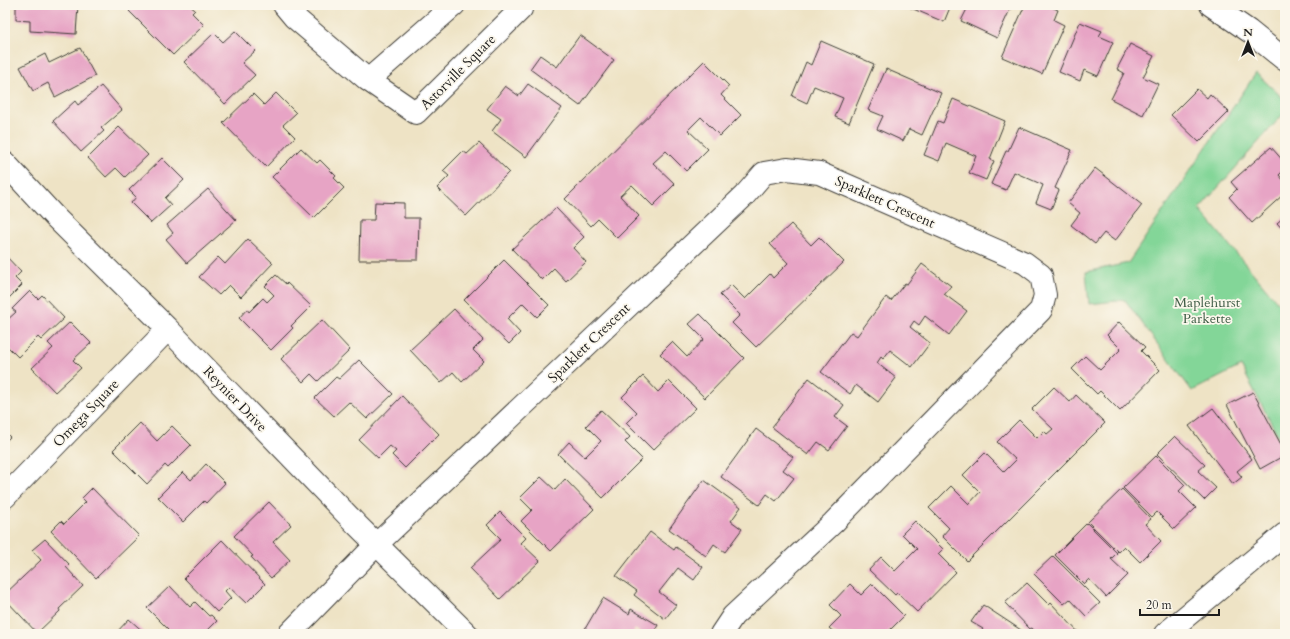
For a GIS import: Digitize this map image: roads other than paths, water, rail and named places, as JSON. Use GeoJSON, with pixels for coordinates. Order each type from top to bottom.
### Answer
{"type":"FeatureCollection","features":[{"type":"Feature","properties":{"kind":"street","name":"Astorville Square"},"geometry":{"type":"LineString","coordinates":[[284,5],[294,16],[368,80],[416,114],[521,9],[520,5]]}},
{"type":"Feature","properties":{"kind":"street"},"geometry":{"type":"LineString","coordinates":[[368,80],[454,5]]}},
{"type":"Feature","properties":{"kind":"street"},"geometry":{"type":"LineString","coordinates":[[1211,5],[1249,30],[1285,60]]}},
{"type":"Feature","properties":{"kind":"street","name":"Reynier Drive"},"geometry":{"type":"LineString","coordinates":[[5,163],[55,217],[168,329],[466,634]]}},
{"type":"Feature","properties":{"kind":"street","name":"Sparklett Crescent"},"geometry":{"type":"LineString","coordinates":[[289,634],[377,544],[744,196],[764,173],[787,169],[819,173],[1025,263],[1041,275],[1045,295],[1040,310],[833,523],[733,616],[721,634]]}},
{"type":"Feature","properties":{"kind":"street","name":"Omega Square"},"geometry":{"type":"LineString","coordinates":[[5,497],[168,329]]}},
{"type":"Feature","properties":{"kind":"street"},"geometry":{"type":"LineString","coordinates":[[1165,634],[1285,534]]}},
{"type":"Feature","properties":{"kind":"park label","name":"Maplehurst Parkette"},"geometry":{"type":"Point","coordinates":[1207,310]}}]}
